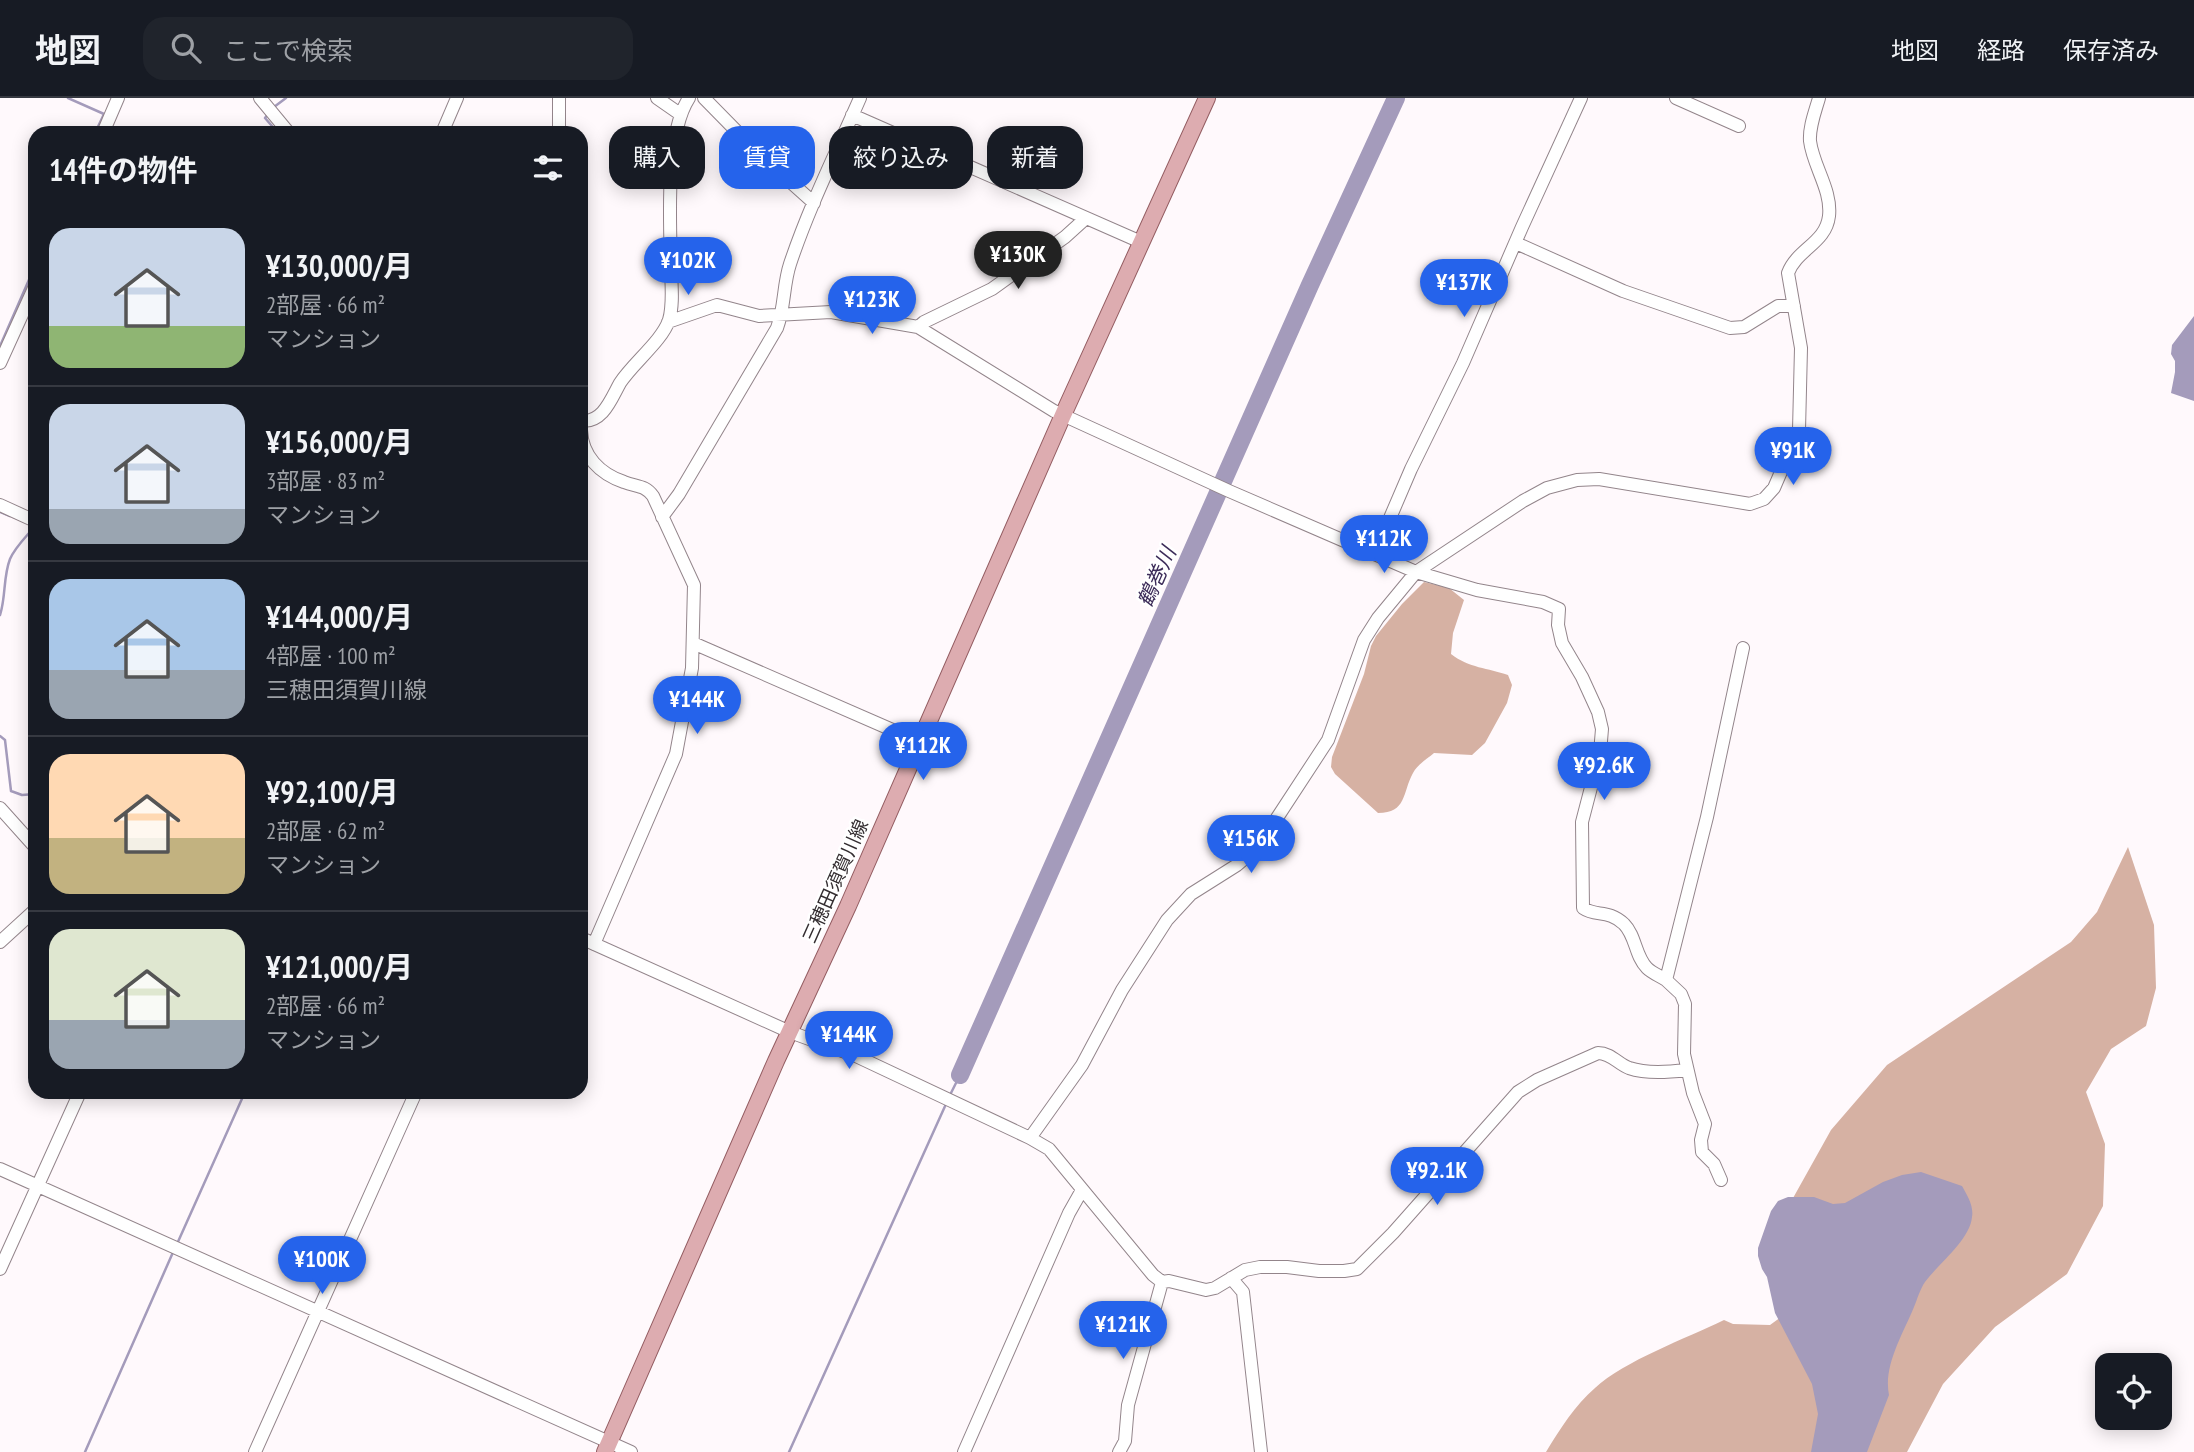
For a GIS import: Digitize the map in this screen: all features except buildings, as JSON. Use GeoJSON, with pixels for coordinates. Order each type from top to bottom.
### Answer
{"type":"FeatureCollection","features":[{"type":"Feature","properties":{"kind":"main road","name":"三穂田須賀川線"},"geometry":{"type":"LineString","coordinates":[[608,1447],[1063,415],[1207,98]]}},
{"type":"Feature","properties":{"kind":"street"},"geometry":{"type":"LineString","coordinates":[[106,126],[118,98]]}},
{"type":"Feature","properties":{"kind":"street"},"geometry":{"type":"LineString","coordinates":[[260,98],[283,126]]}},
{"type":"Feature","properties":{"kind":"street"},"geometry":{"type":"LineString","coordinates":[[445,126],[457,98]]}},
{"type":"Feature","properties":{"kind":"street"},"geometry":{"type":"LineString","coordinates":[[559,98],[559,126]]}},
{"type":"Feature","properties":{"kind":"street"},"geometry":{"type":"LineString","coordinates":[[657,98],[680,114]]}},
{"type":"Feature","properties":{"kind":"street"},"geometry":{"type":"LineString","coordinates":[[588,420],[600,415],[628,372],[659,336],[668,321],[671,300],[673,151],[680,114],[689,98]]}},
{"type":"Feature","properties":{"kind":"street"},"geometry":{"type":"LineString","coordinates":[[704,98],[756,151],[814,203]]}},
{"type":"Feature","properties":{"kind":"street"},"geometry":{"type":"LineString","coordinates":[[662,517],[679,494],[777,328],[790,266],[860,98]]}},
{"type":"Feature","properties":{"kind":"street"},"geometry":{"type":"LineString","coordinates":[[1375,553],[1581,98]]}},
{"type":"Feature","properties":{"kind":"street"},"geometry":{"type":"LineString","coordinates":[[1676,98],[1739,126]]}},
{"type":"Feature","properties":{"kind":"street"},"geometry":{"type":"LineString","coordinates":[[1030,1138],[1082,1065],[1122,990],[1167,920],[1191,894],[1237,865],[1258,847],[1328,740],[1364,640],[1378,618],[1416,572],[1531,496],[1547,488],[1577,480],[1599,479],[1750,504],[1764,499],[1774,488],[1798,430],[1801,348],[1789,288],[1789,270],[1797,258],[1820,238],[1827,226],[1829,215],[1828,198],[1810,139],[1819,98]]}},
{"type":"Feature","properties":{"kind":"street"},"geometry":{"type":"LineString","coordinates":[[852,115],[1141,242]]}},
{"type":"Feature","properties":{"kind":"street"},"geometry":{"type":"LineString","coordinates":[[918,327],[992,289],[1065,237],[1086,218]]}},
{"type":"Feature","properties":{"kind":"street"},"geometry":{"type":"LineString","coordinates":[[1516,243],[1623,291],[1730,328],[1744,327],[1778,306],[1794,306]]}},
{"type":"Feature","properties":{"kind":"street"},"geometry":{"type":"LineString","coordinates":[[0,363],[28,301]]}},
{"type":"Feature","properties":{"kind":"street"},"geometry":{"type":"LineString","coordinates":[[668,321],[673,322],[712,306],[728,307],[759,316],[831,312],[918,327],[1063,415],[1229,491],[1416,572],[1477,590],[1543,602],[1559,609],[1558,625],[1562,643],[1583,677],[1602,729],[1600,753],[1582,822],[1583,908],[1588,912],[1611,914],[1623,924],[1630,931],[1644,966],[1666,980],[1681,994],[1685,1004],[1683,1037],[1688,1070],[1705,1124],[1701,1140],[1702,1152],[1714,1164],[1721,1180]]}},
{"type":"Feature","properties":{"kind":"street"},"geometry":{"type":"LineString","coordinates":[[588,454],[593,463],[616,479],[648,489],[658,505],[694,585],[692,668],[676,754],[594,944]]}},
{"type":"Feature","properties":{"kind":"street"},"geometry":{"type":"LineString","coordinates":[[0,505],[28,518]]}},
{"type":"Feature","properties":{"kind":"street"},"geometry":{"type":"LineString","coordinates":[[693,643],[920,743]]}},
{"type":"Feature","properties":{"kind":"street"},"geometry":{"type":"LineString","coordinates":[[1666,980],[1707,817],[1743,648]]}},
{"type":"Feature","properties":{"kind":"street"},"geometry":{"type":"LineString","coordinates":[[0,808],[28,839]]}},
{"type":"Feature","properties":{"kind":"street"},"geometry":{"type":"LineString","coordinates":[[0,942],[28,916]]}},
{"type":"Feature","properties":{"kind":"street"},"geometry":{"type":"LineString","coordinates":[[588,941],[790,1032],[856,1056],[919,1084],[1030,1138],[1049,1149],[1153,1275],[1162,1282],[1169,1281],[1206,1290],[1215,1288],[1245,1270],[1268,1266],[1319,1271],[1357,1269],[1394,1233],[1518,1092],[1537,1080],[1603,1053],[1620,1064],[1636,1069],[1675,1072],[1688,1070]]}},
{"type":"Feature","properties":{"kind":"street"},"geometry":{"type":"LineString","coordinates":[[0,1269],[77,1099]]}},
{"type":"Feature","properties":{"kind":"street"},"geometry":{"type":"LineString","coordinates":[[255,1452],[412,1099]]}},
{"type":"Feature","properties":{"kind":"street"},"geometry":{"type":"LineString","coordinates":[[0,1169],[318,1312],[608,1447],[631,1452]]}},
{"type":"Feature","properties":{"kind":"street"},"geometry":{"type":"LineString","coordinates":[[964,1452],[1064,1224],[1082,1190]]}},
{"type":"Feature","properties":{"kind":"street"},"geometry":{"type":"LineString","coordinates":[[1231,1278],[1243,1292],[1261,1452]]}},
{"type":"Feature","properties":{"kind":"street"},"geometry":{"type":"LineString","coordinates":[[1119,1452],[1125,1441],[1128,1405],[1162,1282]]}},
{"type":"Feature","properties":{"kind":"shaded area"},"geometry":{"type":"Polygon","coordinates":[[[2194,316],[2194,401],[2171,393],[2175,361],[2171,354],[2172,345],[2194,316]]]}},
{"type":"Feature","properties":{"kind":"shaded area"},"geometry":{"type":"Polygon","coordinates":[[[1424,582],[1449,588],[1464,600],[1453,633],[1451,654],[1472,665],[1508,675],[1512,685],[1507,703],[1485,743],[1472,755],[1434,753],[1415,770],[1399,806],[1394,810],[1378,813],[1335,774],[1331,767],[1332,757],[1376,636],[1424,582]]]}},
{"type":"Feature","properties":{"kind":"shaded area"},"geometry":{"type":"Polygon","coordinates":[[[2128,847],[2154,925],[2156,988],[2146,1026],[2111,1049],[2086,1092],[2105,1144],[2103,1206],[2067,1274],[1995,1327],[1943,1384],[1907,1452],[1546,1452],[1581,1402],[1607,1378],[1622,1369],[1724,1320],[1733,1324],[1770,1325],[1785,1314],[1783,1216],[1831,1130],[1887,1065],[2071,942],[2097,912],[2128,847]]]}},
{"type":"Feature","properties":{"kind":"shaded area"},"geometry":{"type":"Polygon","coordinates":[[[1921,1172],[1962,1186],[1972,1209],[1970,1226],[1960,1243],[1922,1288],[1895,1350],[1889,1373],[1889,1395],[1867,1452],[1811,1452],[1818,1414],[1812,1384],[1775,1313],[1767,1277],[1758,1256],[1758,1248],[1771,1211],[1778,1201],[1788,1197],[1814,1197],[1833,1204],[1845,1203],[1883,1182],[1921,1172]]]}},
{"type":"Feature","properties":{"kind":"waterway"},"geometry":{"type":"LineString","coordinates":[[68,98],[104,114],[98,126]]}},
{"type":"Feature","properties":{"kind":"waterway"},"geometry":{"type":"LineString","coordinates":[[274,107],[286,98]]}},
{"type":"Feature","properties":{"kind":"waterway","name":"鶴巻川"},"geometry":{"type":"LineString","coordinates":[[960,1075],[1310,285],[1396,98]]}},
{"type":"Feature","properties":{"kind":"waterway"},"geometry":{"type":"LineString","coordinates":[[268,114],[265,118],[272,126]]}},
{"type":"Feature","properties":{"kind":"waterway"},"geometry":{"type":"LineString","coordinates":[[0,346],[28,282]]}},
{"type":"Feature","properties":{"kind":"waterway"},"geometry":{"type":"LineString","coordinates":[[0,512],[10,516]]}},
{"type":"Feature","properties":{"kind":"waterway"},"geometry":{"type":"LineString","coordinates":[[0,615],[10,559],[28,534]]}},
{"type":"Feature","properties":{"kind":"waterway"},"geometry":{"type":"LineString","coordinates":[[0,736],[5,740],[11,791],[28,795]]}},
{"type":"Feature","properties":{"kind":"waterway"},"geometry":{"type":"LineString","coordinates":[[950,1095],[960,1075]]}},
{"type":"Feature","properties":{"kind":"waterway"},"geometry":{"type":"LineString","coordinates":[[177,1244],[242,1099]]}},
{"type":"Feature","properties":{"kind":"waterway"},"geometry":{"type":"LineString","coordinates":[[789,1452],[946,1104]]}},
{"type":"Feature","properties":{"kind":"waterway"},"geometry":{"type":"LineString","coordinates":[[85,1452],[174,1250]]}}]}
